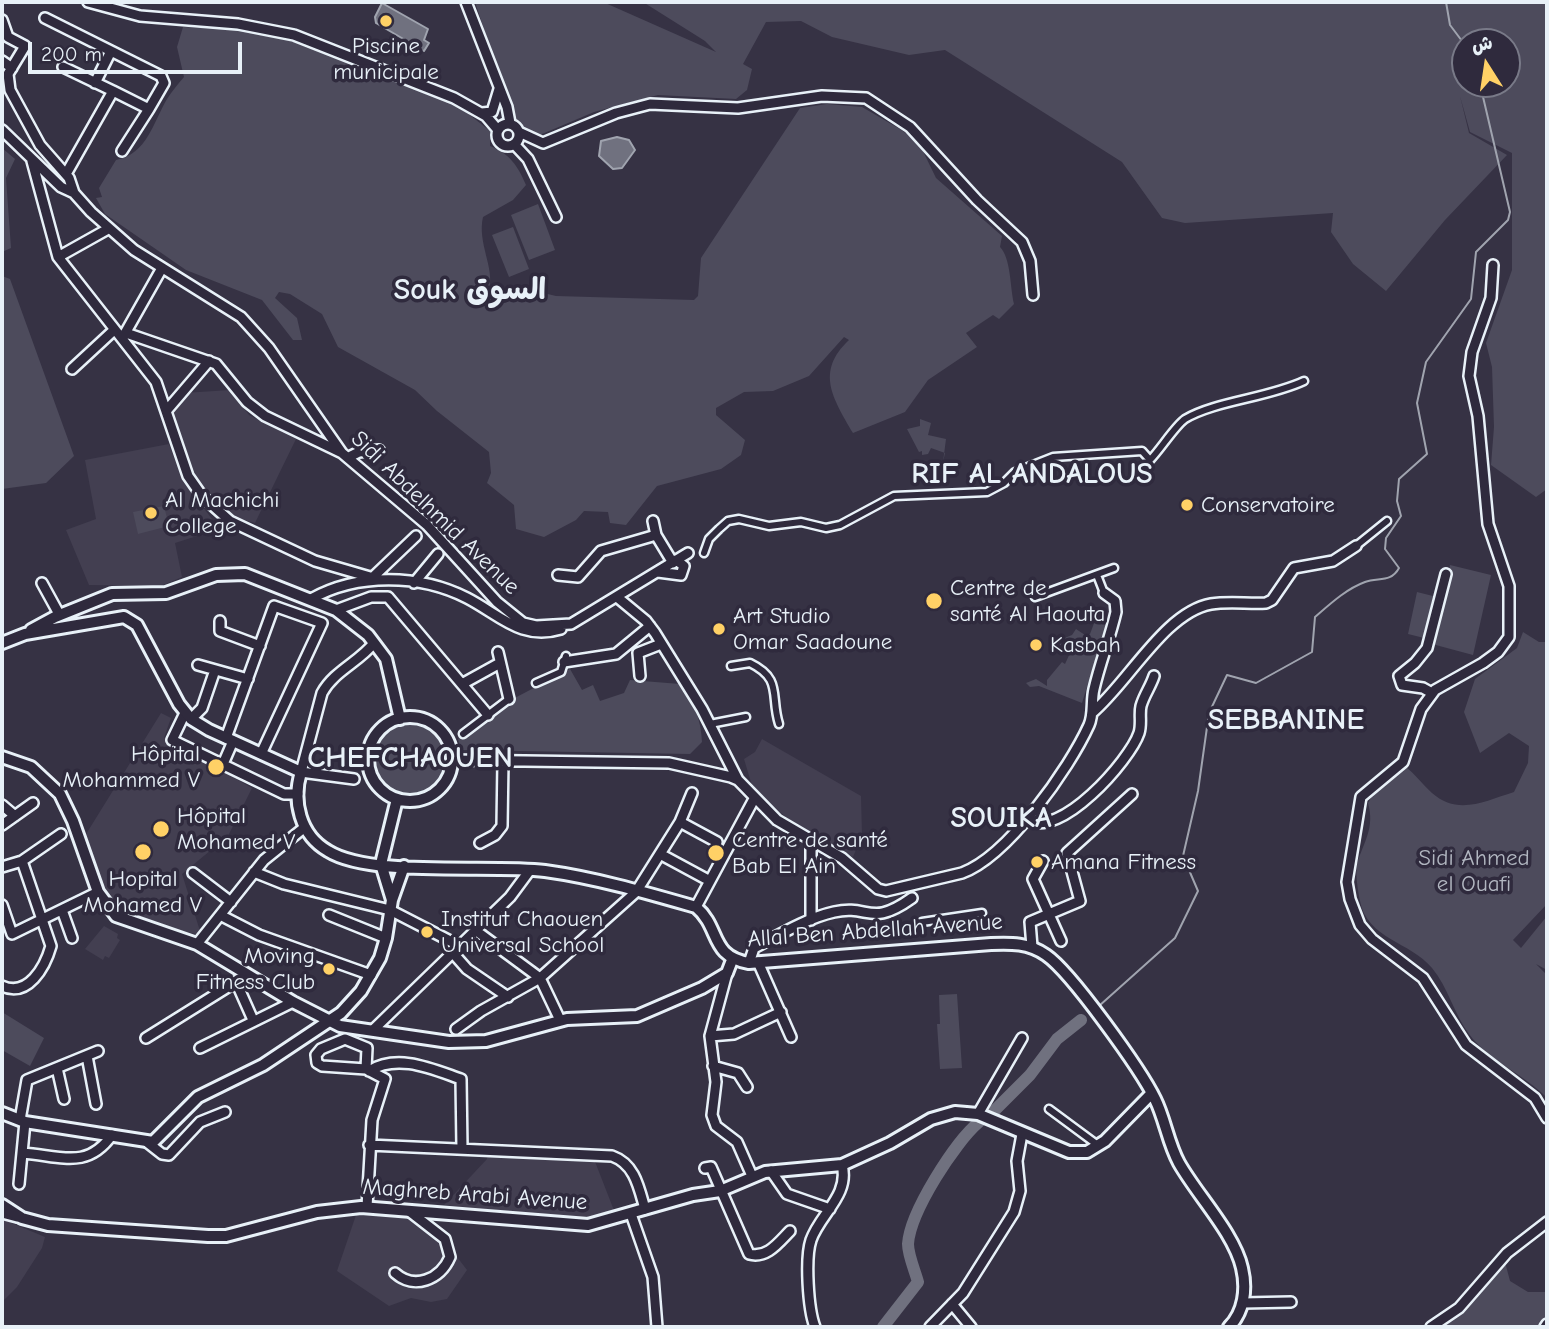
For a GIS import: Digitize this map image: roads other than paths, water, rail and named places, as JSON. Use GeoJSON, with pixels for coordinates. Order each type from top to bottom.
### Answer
{"type":"FeatureCollection","features":[{"type":"Feature","properties":{"kind":"street"},"geometry":{"type":"LineString","coordinates":[[89,2],[140,16],[238,24],[294,35],[439,91],[481,113],[498,130],[500,143],[514,144],[528,159],[556,217]]}},
{"type":"Feature","properties":{"kind":"street"},"geometry":{"type":"LineString","coordinates":[[466,2],[510,123],[519,132],[542,143]]}},
{"type":"Feature","properties":{"kind":"street"},"geometry":{"type":"LineString","coordinates":[[45,18],[163,78],[164,83],[122,151]]}},
{"type":"Feature","properties":{"kind":"street"},"geometry":{"type":"LineString","coordinates":[[2,20],[8,37],[25,46],[7,80],[16,102],[40,145],[66,174],[74,194]]}},
{"type":"Feature","properties":{"kind":"street"},"geometry":{"type":"LineString","coordinates":[[95,83],[111,51]]}},
{"type":"Feature","properties":{"kind":"street"},"geometry":{"type":"LineString","coordinates":[[2,61],[12,68]]}},
{"type":"Feature","properties":{"kind":"street"},"geometry":{"type":"LineString","coordinates":[[63,67],[149,109]]}},
{"type":"Feature","properties":{"kind":"street"},"geometry":{"type":"LineString","coordinates":[[481,113],[492,113],[499,87]]}},
{"type":"Feature","properties":{"kind":"street"},"geometry":{"type":"LineString","coordinates":[[66,174],[113,91]]}},
{"type":"Feature","properties":{"kind":"street"},"geometry":{"type":"LineString","coordinates":[[528,159],[531,149],[542,143],[616,113],[650,104],[738,108],[822,96],[866,98],[910,127],[977,200],[1022,242],[1030,261],[1033,295]]}},
{"type":"Feature","properties":{"kind":"street"},"geometry":{"type":"LineString","coordinates":[[498,130],[510,123]]}},
{"type":"Feature","properties":{"kind":"street","name":"Sidi Abdelhmid Avenue"},"geometry":{"type":"LineString","coordinates":[[2,130],[61,187],[74,194],[108,229],[162,268],[228,308],[257,332],[346,455],[427,525],[517,620],[530,625],[568,624],[688,552]]}},
{"type":"Feature","properties":{"kind":"street"},"geometry":{"type":"LineString","coordinates":[[514,144],[519,132]]}},
{"type":"Feature","properties":{"kind":"street"},"geometry":{"type":"LineString","coordinates":[[31,158],[58,257],[113,331],[209,361],[225,372],[247,402],[265,416],[346,455],[379,450]]}},
{"type":"Feature","properties":{"kind":"street"},"geometry":{"type":"LineString","coordinates":[[58,257],[108,229]]}},
{"type":"Feature","properties":{"kind":"street"},"geometry":{"type":"LineString","coordinates":[[1493,265],[1491,298],[1472,352],[1469,376],[1478,416],[1488,524],[1509,586],[1509,637],[1498,652],[1483,663],[1432,693],[1421,709],[1403,762],[1361,797],[1357,834],[1348,869],[1350,899],[1360,925],[1372,939],[1423,978],[1466,1045],[1535,1098],[1547,1118]]}},
{"type":"Feature","properties":{"kind":"street"},"geometry":{"type":"LineString","coordinates":[[124,335],[162,268]]}},
{"type":"Feature","properties":{"kind":"street"},"geometry":{"type":"LineString","coordinates":[[72,369],[113,331]]}},
{"type":"Feature","properties":{"kind":"street"},"geometry":{"type":"LineString","coordinates":[[124,335],[156,382],[188,476],[214,510],[230,521],[315,561],[375,579],[414,583],[466,598],[520,630],[549,631],[568,624]]}},
{"type":"Feature","properties":{"kind":"street"},"geometry":{"type":"LineString","coordinates":[[167,410],[209,361]]}},
{"type":"Feature","properties":{"kind":"street"},"geometry":{"type":"LineString","coordinates":[[704,553],[709,539],[728,521],[739,519],[769,526],[801,522],[826,528],[841,526],[894,496],[986,492],[1004,483],[1015,472],[1053,457],[1142,451],[1150,460],[1183,420],[1202,411],[1276,393],[1304,381]]}},
{"type":"Feature","properties":{"kind":"street"},"geometry":{"type":"LineString","coordinates":[[653,521],[656,535],[675,561]]}},
{"type":"Feature","properties":{"kind":"street"},"geometry":{"type":"LineString","coordinates":[[1092,713],[1126,678],[1162,634],[1184,614],[1210,604],[1266,603],[1272,600],[1294,568],[1333,561],[1387,521]]}},
{"type":"Feature","properties":{"kind":"street"},"geometry":{"type":"LineString","coordinates":[[558,575],[578,577],[601,551],[656,535]]}},
{"type":"Feature","properties":{"kind":"street"},"geometry":{"type":"LineString","coordinates":[[311,599],[333,589],[375,579],[416,536]]}},
{"type":"Feature","properties":{"kind":"street"},"geometry":{"type":"LineString","coordinates":[[414,583],[438,554]]}},
{"type":"Feature","properties":{"kind":"street","name":"Sidi Abdelhmid Avenue"},"geometry":{"type":"LineString","coordinates":[[658,572],[681,575],[684,566],[675,561]]}},
{"type":"Feature","properties":{"kind":"street"},"geometry":{"type":"LineString","coordinates":[[1035,597],[1114,568]]}},
{"type":"Feature","properties":{"kind":"street"},"geometry":{"type":"LineString","coordinates":[[2,643],[25,634],[56,616],[112,594],[166,593],[228,573],[245,574],[336,610],[374,643],[386,659],[400,719]]}},
{"type":"Feature","properties":{"kind":"street"},"geometry":{"type":"LineString","coordinates":[[1432,693],[1423,688],[1402,685],[1399,676],[1415,663],[1427,648],[1446,574]]}},
{"type":"Feature","properties":{"kind":"street"},"geometry":{"type":"LineString","coordinates":[[617,597],[650,626],[710,724],[738,780],[754,799],[777,820],[842,858],[878,889],[887,891],[974,869],[1027,819],[1064,770],[1090,724],[1095,685],[1116,612],[1115,601],[1104,593],[1097,575]]}},
{"type":"Feature","properties":{"kind":"street"},"geometry":{"type":"LineString","coordinates":[[42,583],[56,616],[53,625],[60,629]]}},
{"type":"Feature","properties":{"kind":"street"},"geometry":{"type":"LineString","coordinates":[[336,610],[371,597],[388,597],[488,715]]}},
{"type":"Feature","properties":{"kind":"street"},"geometry":{"type":"LineString","coordinates":[[223,764],[248,679],[274,606],[322,623],[261,754]]}},
{"type":"Feature","properties":{"kind":"street"},"geometry":{"type":"LineString","coordinates":[[25,634],[116,617],[132,621],[145,637],[188,716],[229,739],[301,772],[354,779]]}},
{"type":"Feature","properties":{"kind":"street"},"geometry":{"type":"LineString","coordinates":[[220,621],[220,631],[260,646]]}},
{"type":"Feature","properties":{"kind":"street"},"geometry":{"type":"LineString","coordinates":[[536,683],[561,672],[565,659],[616,654],[650,626]]}},
{"type":"Feature","properties":{"kind":"street"},"geometry":{"type":"LineString","coordinates":[[374,643],[357,661],[328,682],[322,693],[301,772],[298,794],[298,812],[305,827],[329,852],[380,864],[530,870],[575,877],[696,907],[702,913],[719,946],[732,960],[710,1036],[716,1083],[713,1120],[737,1142],[752,1176]]}},
{"type":"Feature","properties":{"kind":"street"},"geometry":{"type":"LineString","coordinates":[[640,676],[638,653],[661,644]]}},
{"type":"Feature","properties":{"kind":"street"},"geometry":{"type":"LineString","coordinates":[[463,734],[509,699],[498,652]]}},
{"type":"Feature","properties":{"kind":"street"},"geometry":{"type":"LineString","coordinates":[[462,684],[500,663]]}},
{"type":"Feature","properties":{"kind":"street"},"geometry":{"type":"LineString","coordinates":[[731,666],[750,663],[766,673],[774,684],[779,724]]}},
{"type":"Feature","properties":{"kind":"street"},"geometry":{"type":"LineString","coordinates":[[198,666],[248,679]]}},
{"type":"Feature","properties":{"kind":"street"},"geometry":{"type":"LineString","coordinates":[[215,670],[202,708],[188,716],[172,740],[284,794],[298,794]]}},
{"type":"Feature","properties":{"kind":"street"},"geometry":{"type":"LineString","coordinates":[[1027,819],[1038,823],[1064,816],[1108,777],[1140,731],[1141,705],[1154,676]]}},
{"type":"Feature","properties":{"kind":"street"},"geometry":{"type":"LineString","coordinates":[[710,724],[746,717]]}},
{"type":"Feature","properties":{"kind":"street"},"geometry":{"type":"LineString","coordinates":[[418,718],[433,725],[446,737],[452,760],[446,782],[432,795],[415,801],[397,799],[384,792],[374,781],[368,759],[375,736],[386,725],[400,719],[418,718]]}},
{"type":"Feature","properties":{"kind":"street"},"geometry":{"type":"LineString","coordinates":[[2,757],[31,767],[60,793],[73,821],[97,892],[116,916],[197,944],[293,1003],[350,1029],[374,1029],[449,1042],[486,1041],[560,1020],[644,1015],[727,973]]}},
{"type":"Feature","properties":{"kind":"street"},"geometry":{"type":"LineString","coordinates":[[452,760],[669,763],[738,780]]}},
{"type":"Feature","properties":{"kind":"street"},"geometry":{"type":"LineString","coordinates":[[480,843],[495,835],[502,826],[503,761]]}},
{"type":"Feature","properties":{"kind":"street"},"geometry":{"type":"LineString","coordinates":[[456,1029],[481,1011],[540,978],[636,892],[680,822],[692,793]]}},
{"type":"Feature","properties":{"kind":"street"},"geometry":{"type":"LineString","coordinates":[[1032,947],[1029,924],[1080,901],[1067,853],[1132,794]]}},
{"type":"Feature","properties":{"kind":"street"},"geometry":{"type":"LineString","coordinates":[[391,905],[380,864],[397,799]]}},
{"type":"Feature","properties":{"kind":"street"},"geometry":{"type":"LineString","coordinates":[[696,907],[754,799]]}},
{"type":"Feature","properties":{"kind":"street"},"geometry":{"type":"LineString","coordinates":[[2,825],[33,803]]}},
{"type":"Feature","properties":{"kind":"street"},"geometry":{"type":"LineString","coordinates":[[2,805],[15,816]]}},
{"type":"Feature","properties":{"kind":"street"},"geometry":{"type":"LineString","coordinates":[[680,822],[717,842]]}},
{"type":"Feature","properties":{"kind":"street"},"geometry":{"type":"LineString","coordinates":[[197,944],[271,852],[305,827]]}},
{"type":"Feature","properties":{"kind":"street"},"geometry":{"type":"LineString","coordinates":[[2,867],[22,861],[61,834]]}},
{"type":"Feature","properties":{"kind":"street"},"geometry":{"type":"LineString","coordinates":[[811,840],[811,920]]}},
{"type":"Feature","properties":{"kind":"street"},"geometry":{"type":"LineString","coordinates":[[660,854],[710,881]]}},
{"type":"Feature","properties":{"kind":"street"},"geometry":{"type":"LineString","coordinates":[[1043,860],[1032,877],[1051,914],[1061,942]]}},
{"type":"Feature","properties":{"kind":"street"},"geometry":{"type":"LineString","coordinates":[[2,986],[21,988],[34,980],[51,946],[22,861]]}},
{"type":"Feature","properties":{"kind":"street"},"geometry":{"type":"LineString","coordinates":[[148,1143],[158,1139],[180,1112],[198,1097],[262,1065],[346,1008],[371,975],[386,938],[391,905],[404,866]]}},
{"type":"Feature","properties":{"kind":"street"},"geometry":{"type":"LineString","coordinates":[[374,1029],[517,890],[530,870]]}},
{"type":"Feature","properties":{"kind":"street"},"geometry":{"type":"LineString","coordinates":[[254,872],[284,884],[391,905],[455,948],[467,969],[508,997]]}},
{"type":"Feature","properties":{"kind":"street"},"geometry":{"type":"LineString","coordinates":[[193,873],[231,902]]}},
{"type":"Feature","properties":{"kind":"street"},"geometry":{"type":"LineString","coordinates":[[2,905],[12,934],[97,892]]}},
{"type":"Feature","properties":{"kind":"street"},"geometry":{"type":"LineString","coordinates":[[791,1037],[754,962],[754,948],[811,920],[835,912],[884,914],[912,898]]}},
{"type":"Feature","properties":{"kind":"street"},"geometry":{"type":"LineString","coordinates":[[62,910],[72,938]]}},
{"type":"Feature","properties":{"kind":"street"},"geometry":{"type":"LineString","coordinates":[[922,922],[982,913]]}},
{"type":"Feature","properties":{"kind":"street"},"geometry":{"type":"LineString","coordinates":[[329,915],[386,938]]}},
{"type":"Feature","properties":{"kind":"street"},"geometry":{"type":"LineString","coordinates":[[222,916],[259,935],[371,975]]}},
{"type":"Feature","properties":{"kind":"street"},"geometry":{"type":"LineString","coordinates":[[475,930],[540,978],[560,1020]]}},
{"type":"Feature","properties":{"kind":"street","name":"Allal Ben Abdellah Avenue"},"geometry":{"type":"LineString","coordinates":[[732,960],[754,962],[991,944],[1016,943],[1032,947],[1056,964],[1084,998],[1152,1093],[1178,1162],[1238,1256],[1244,1281],[1242,1303]]}},
{"type":"Feature","properties":{"kind":"street"},"geometry":{"type":"LineString","coordinates":[[146,1038],[237,984],[247,975]]}},
{"type":"Feature","properties":{"kind":"street"},"geometry":{"type":"LineString","coordinates":[[237,984],[253,1020]]}},
{"type":"Feature","properties":{"kind":"street"},"geometry":{"type":"LineString","coordinates":[[200,1048],[253,1020],[293,1003]]}},
{"type":"Feature","properties":{"kind":"street"},"geometry":{"type":"LineString","coordinates":[[710,1036],[734,1034],[781,1012]]}},
{"type":"Feature","properties":{"kind":"street"},"geometry":{"type":"LineString","coordinates":[[978,1114],[1023,1038]]}},
{"type":"Feature","properties":{"kind":"street"},"geometry":{"type":"LineString","coordinates":[[367,1207],[372,1120],[385,1079],[368,1070],[322,1066],[317,1063],[316,1055],[345,1039],[367,1048],[368,1070]]}},
{"type":"Feature","properties":{"kind":"street"},"geometry":{"type":"LineString","coordinates":[[19,1184],[27,1080],[98,1051]]}},
{"type":"Feature","properties":{"kind":"street"},"geometry":{"type":"LineString","coordinates":[[87,1056],[96,1104]]}},
{"type":"Feature","properties":{"kind":"street"},"geometry":{"type":"LineString","coordinates":[[368,1070],[389,1062],[401,1062],[461,1079],[462,1149]]}},
{"type":"Feature","properties":{"kind":"street"},"geometry":{"type":"LineString","coordinates":[[713,1066],[738,1073],[747,1087]]}},
{"type":"Feature","properties":{"kind":"street"},"geometry":{"type":"LineString","coordinates":[[57,1068],[64,1100]]}},
{"type":"Feature","properties":{"kind":"street"},"geometry":{"type":"LineString","coordinates":[[1049,1109],[1099,1146],[1152,1093]]}},
{"type":"Feature","properties":{"kind":"street"},"geometry":{"type":"LineString","coordinates":[[2,1113],[23,1121],[148,1143],[162,1154],[169,1155],[200,1122],[225,1112]]}},
{"type":"Feature","properties":{"kind":"street","name":"Maghreb Arabi Avenue"},"geometry":{"type":"LineString","coordinates":[[2,1205],[22,1218],[72,1227],[226,1236],[317,1212],[367,1207],[573,1224],[604,1222],[693,1195],[720,1191],[752,1176],[771,1171],[842,1165],[940,1115],[963,1112],[978,1114],[1069,1152],[1087,1152],[1099,1146]]}},
{"type":"Feature","properties":{"kind":"street"},"geometry":{"type":"LineString","coordinates":[[930,1327],[963,1293],[1014,1212],[1020,1191],[1017,1161],[1023,1134]]}},
{"type":"Feature","properties":{"kind":"street"},"geometry":{"type":"LineString","coordinates":[[23,1153],[86,1158],[101,1150],[112,1135]]}},
{"type":"Feature","properties":{"kind":"street"},"geometry":{"type":"LineString","coordinates":[[369,1145],[612,1156],[624,1160],[632,1171],[645,1209]]}},
{"type":"Feature","properties":{"kind":"street"},"geometry":{"type":"LineString","coordinates":[[815,1327],[809,1299],[810,1244],[843,1183],[842,1165]]}},
{"type":"Feature","properties":{"kind":"street"},"geometry":{"type":"LineString","coordinates":[[705,1168],[711,1167],[720,1191],[753,1256],[768,1251],[790,1230]]}},
{"type":"Feature","properties":{"kind":"street"},"geometry":{"type":"LineString","coordinates":[[771,1171],[787,1194],[830,1209]]}},
{"type":"Feature","properties":{"kind":"street"},"geometry":{"type":"LineString","coordinates":[[395,1273],[410,1282],[427,1281],[434,1277],[450,1257],[444,1239],[408,1210]]}},
{"type":"Feature","properties":{"kind":"street"},"geometry":{"type":"LineString","coordinates":[[2,1213],[22,1218]]}},
{"type":"Feature","properties":{"kind":"street"},"geometry":{"type":"LineString","coordinates":[[631,1214],[653,1278],[656,1327]]}},
{"type":"Feature","properties":{"kind":"street"},"geometry":{"type":"LineString","coordinates":[[1431,1327],[1459,1308],[1507,1253],[1547,1222]]}},
{"type":"Feature","properties":{"kind":"street"},"geometry":{"type":"LineString","coordinates":[[1229,1327],[1238,1318],[1242,1303],[1291,1302]]}},
{"type":"Feature","properties":{"kind":"street"},"geometry":{"type":"LineString","coordinates":[[952,1304],[971,1327]]}},
{"type":"Feature","properties":{"kind":"water"},"geometry":{"type":"Polygon","coordinates":[[[382,3],[428,29],[424,40],[429,43],[424,51],[376,23],[375,17],[382,3]]]}},
{"type":"Feature","properties":{"kind":"water"},"geometry":{"type":"Polygon","coordinates":[[[617,137],[629,140],[635,150],[622,168],[613,169],[599,156],[601,141],[617,137]]]}},
{"type":"Feature","properties":{"kind":"waterway"},"geometry":{"type":"LineString","coordinates":[[1446,2],[1452,28]]}},
{"type":"Feature","properties":{"kind":"waterway"},"geometry":{"type":"LineString","coordinates":[[1099,1006],[1175,938],[1198,891],[1183,856],[1198,791],[1209,713],[1227,675],[1256,683],[1312,652],[1315,617],[1351,589],[1365,582],[1388,578],[1399,568],[1385,549],[1386,538],[1401,516],[1397,501],[1399,479],[1427,454],[1417,403],[1426,362],[1471,299],[1476,252],[1508,220],[1510,212],[1483,98]]}},
{"type":"Feature","properties":{"kind":"waterway"},"geometry":{"type":"LineString","coordinates":[[995,1110],[1030,1075],[1057,1039],[1081,1020]]}},
{"type":"Feature","properties":{"kind":"waterway"},"geometry":{"type":"LineString","coordinates":[[883,1327],[918,1282],[908,1244],[917,1214],[935,1178],[958,1145],[979,1122]]}},
{"type":"Feature","properties":{"kind":"place","name":"Piscine municipale"},"geometry":{"type":"Point","coordinates":[386,21]}},
{"type":"Feature","properties":{"kind":"place","name":"Conservatoire"},"geometry":{"type":"Point","coordinates":[1187,505]}},
{"type":"Feature","properties":{"kind":"place","name":"Al Machichi College"},"geometry":{"type":"Point","coordinates":[151,513]}},
{"type":"Feature","properties":{"kind":"place","name":"Centre de santé Al Haouta"},"geometry":{"type":"Point","coordinates":[934,601]}},
{"type":"Feature","properties":{"kind":"place","name":"Art Studio Omar Saadoune"},"geometry":{"type":"Point","coordinates":[719,629]}},
{"type":"Feature","properties":{"kind":"place","name":"Kasbah"},"geometry":{"type":"Point","coordinates":[1036,645]}},
{"type":"Feature","properties":{"kind":"place","name":"Hôpital Mohammed V"},"geometry":{"type":"Point","coordinates":[216,767]}},
{"type":"Feature","properties":{"kind":"place","name":"Hôpital Mohamed V"},"geometry":{"type":"Point","coordinates":[161,829]}},
{"type":"Feature","properties":{"kind":"place","name":"Hopital Mohamed V"},"geometry":{"type":"Point","coordinates":[143,852]}},
{"type":"Feature","properties":{"kind":"place","name":"Centre de santé Bab El Ain"},"geometry":{"type":"Point","coordinates":[716,853]}},
{"type":"Feature","properties":{"kind":"place","name":"Amana Fitness"},"geometry":{"type":"Point","coordinates":[1037,862]}},
{"type":"Feature","properties":{"kind":"place","name":"Institut Chaouen Universal School"},"geometry":{"type":"Point","coordinates":[427,932]}},
{"type":"Feature","properties":{"kind":"place","name":"Moving Fitness Club"},"geometry":{"type":"Point","coordinates":[329,969]}},
{"type":"Feature","properties":{"kind":"district","name":"Souk السوق"},"geometry":{"type":"Point","coordinates":[470,291]}},
{"type":"Feature","properties":{"kind":"district","name":"RIF AL ANDALOUS"},"geometry":{"type":"Point","coordinates":[1032,475]}},
{"type":"Feature","properties":{"kind":"district","name":"SEBBANINE"},"geometry":{"type":"Point","coordinates":[1286,721]}},
{"type":"Feature","properties":{"kind":"district","name":"CHEFCHAOUEN"},"geometry":{"type":"Point","coordinates":[410,759]}},
{"type":"Feature","properties":{"kind":"district","name":"SOUIKA"},"geometry":{"type":"Point","coordinates":[1001,819]}},
{"type":"Feature","properties":{"kind":"park label","name":"Sidi Ahmed el Ouafi"},"geometry":{"type":"Point","coordinates":[1474,871]}}]}
